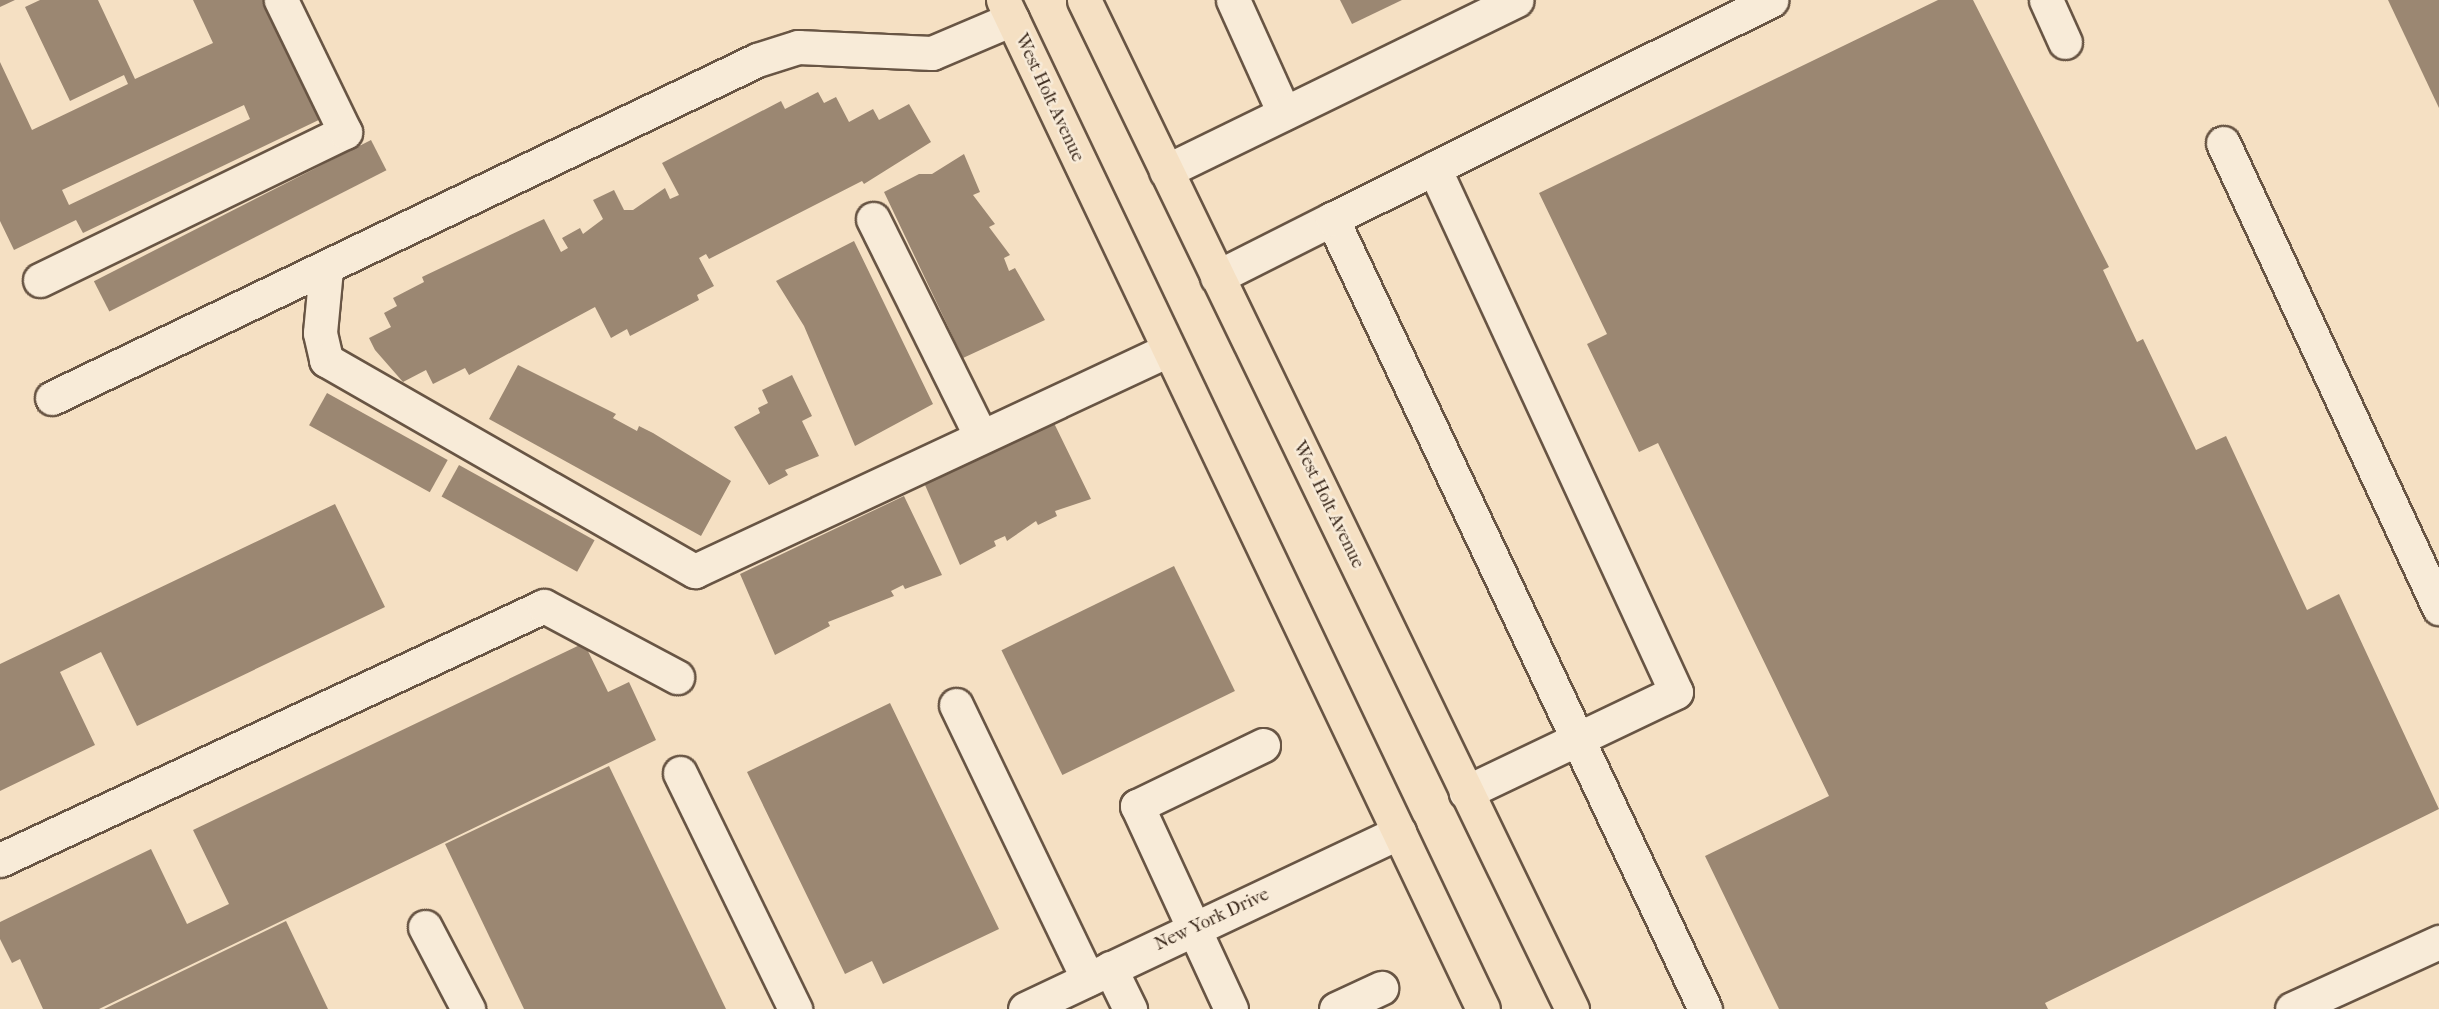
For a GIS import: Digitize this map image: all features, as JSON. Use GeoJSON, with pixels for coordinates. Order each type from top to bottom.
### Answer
{"type":"FeatureCollection","features":[{"type":"Feature","properties":{"kind":"main road","name":"West Holt Avenue"},"geometry":{"type":"LineString","coordinates":[[1084,0],[1572,1009]]}},
{"type":"Feature","properties":{"kind":"main road","name":"West Holt Avenue"},"geometry":{"type":"LineString","coordinates":[[1007,9],[1483,1009]]}},
{"type":"Feature","properties":{"kind":"street"},"geometry":{"type":"LineString","coordinates":[[40,280],[345,132],[281,0]]}},
{"type":"Feature","properties":{"kind":"street"},"geometry":{"type":"LineString","coordinates":[[1233,0],[1284,113]]}},
{"type":"Feature","properties":{"kind":"street"},"geometry":{"type":"LineString","coordinates":[[1166,171],[1516,0]]}},
{"type":"Feature","properties":{"kind":"street"},"geometry":{"type":"LineString","coordinates":[[1217,277],[1772,0]]}},
{"type":"Feature","properties":{"kind":"street"},"geometry":{"type":"LineString","coordinates":[[2046,0],[2065,42]]}},
{"type":"Feature","properties":{"kind":"street"},"geometry":{"type":"LineString","coordinates":[[52,398],[326,269],[757,60],[798,47],[932,53],[1007,9]]}},
{"type":"Feature","properties":{"kind":"street"},"geometry":{"type":"LineString","coordinates":[[2223,144],[2439,608]]}},
{"type":"Feature","properties":{"kind":"street"},"geometry":{"type":"LineString","coordinates":[[1434,168],[1676,692],[1466,792]]}},
{"type":"Feature","properties":{"kind":"street"},"geometry":{"type":"LineString","coordinates":[[873,219],[981,437]]}},
{"type":"Feature","properties":{"kind":"street"},"geometry":{"type":"LineString","coordinates":[[1332,219],[1705,1009]]}},
{"type":"Feature","properties":{"kind":"street"},"geometry":{"type":"LineString","coordinates":[[326,269],[320,333],[326,360],[695,571],[1168,350]]}},
{"type":"Feature","properties":{"kind":"street"},"geometry":{"type":"LineString","coordinates":[[0,860],[544,606],[677,677]]}},
{"type":"Feature","properties":{"kind":"street"},"geometry":{"type":"LineString","coordinates":[[956,705],[1099,974],[1130,1009]]}},
{"type":"Feature","properties":{"kind":"street"},"geometry":{"type":"LineString","coordinates":[[1231,1009],[1137,806],[1263,745]]}},
{"type":"Feature","properties":{"kind":"street"},"geometry":{"type":"LineString","coordinates":[[680,773],[795,1009]]}},
{"type":"Feature","properties":{"kind":"street","name":"New York Drive"},"geometry":{"type":"LineString","coordinates":[[1025,1009],[1399,832]]}},
{"type":"Feature","properties":{"kind":"street"},"geometry":{"type":"LineString","coordinates":[[425,927],[468,1009]]}},
{"type":"Feature","properties":{"kind":"street"},"geometry":{"type":"LineString","coordinates":[[2292,1009],[2439,942]]}},
{"type":"Feature","properties":{"kind":"street"},"geometry":{"type":"LineString","coordinates":[[1336,1009],[1381,988]]}},
{"type":"Feature","properties":{"kind":"building"},"geometry":{"type":"Polygon","coordinates":[[[0,0],[15,0],[0,7],[0,0]]]}},
{"type":"Feature","properties":{"kind":"building"},"geometry":{"type":"Polygon","coordinates":[[[40,0],[98,0],[135,79],[213,43],[193,0],[269,0],[325,117],[83,233],[76,220],[14,250],[0,221],[0,62],[32,130],[128,84],[124,75],[70,101],[25,7],[40,0]],[[244,105],[62,190],[69,205],[250,119],[244,105]]]}},
{"type":"Feature","properties":{"kind":"building"},"geometry":{"type":"Polygon","coordinates":[[[1340,0],[1402,0],[1352,24],[1340,0]]]}},
{"type":"Feature","properties":{"kind":"building"},"geometry":{"type":"Polygon","coordinates":[[[1938,0],[1973,0],[2109,267],[2103,270],[2137,342],[2143,339],[2196,450],[2226,436],[2307,610],[2339,594],[2439,809],[2045,1003],[2048,1009],[1779,1009],[1705,856],[1829,796],[1658,443],[1639,452],[1587,344],[1607,334],[1539,193],[1938,0]]]}},
{"type":"Feature","properties":{"kind":"building"},"geometry":{"type":"Polygon","coordinates":[[[2388,0],[2439,0],[2439,108],[2388,0]]]}},
{"type":"Feature","properties":{"kind":"building"},"geometry":{"type":"Polygon","coordinates":[[[818,92],[824,103],[836,97],[849,122],[873,109],[879,120],[909,104],[931,142],[864,184],[862,181],[709,259],[706,254],[699,258],[714,286],[697,295],[699,300],[630,336],[627,329],[611,338],[595,307],[469,375],[465,368],[433,384],[426,370],[403,382],[375,350],[369,338],[391,327],[384,313],[397,306],[393,298],[424,282],[422,277],[544,219],[561,252],[568,248],[562,238],[580,228],[583,234],[603,219],[593,200],[614,190],[624,210],[633,210],[665,188],[670,199],[679,195],[662,163],[781,101],[785,109],[818,92]]]}},
{"type":"Feature","properties":{"kind":"building"},"geometry":{"type":"Polygon","coordinates":[[[371,140],[386,170],[109,311],[94,281],[371,140]]]}},
{"type":"Feature","properties":{"kind":"building"},"geometry":{"type":"Polygon","coordinates":[[[964,154],[980,192],[973,195],[995,224],[989,227],[1010,255],[1004,258],[1009,271],[1015,268],[1045,320],[963,358],[884,192],[919,174],[932,174],[964,154]]]}},
{"type":"Feature","properties":{"kind":"building"},"geometry":{"type":"Polygon","coordinates":[[[854,241],[933,404],[855,446],[804,326],[776,281],[854,241]]]}},
{"type":"Feature","properties":{"kind":"building"},"geometry":{"type":"Polygon","coordinates":[[[518,365],[616,414],[613,418],[637,431],[639,426],[653,433],[731,481],[701,536],[489,419],[518,365]]]}},
{"type":"Feature","properties":{"kind":"building"},"geometry":{"type":"Polygon","coordinates":[[[792,375],[812,416],[802,421],[819,456],[785,470],[788,475],[769,485],[734,427],[760,413],[758,408],[768,403],[762,390],[792,375]]]}},
{"type":"Feature","properties":{"kind":"building"},"geometry":{"type":"Polygon","coordinates":[[[327,393],[448,460],[430,492],[309,425],[327,393]]]}},
{"type":"Feature","properties":{"kind":"building"},"geometry":{"type":"Polygon","coordinates":[[[1053,421],[1091,499],[1055,511],[1057,516],[1038,525],[1036,521],[1007,541],[1005,536],[994,541],[996,546],[960,565],[925,485],[1053,421]]]}},
{"type":"Feature","properties":{"kind":"building"},"geometry":{"type":"Polygon","coordinates":[[[459,465],[595,540],[577,572],[442,496],[459,465]]]}},
{"type":"Feature","properties":{"kind":"building"},"geometry":{"type":"Polygon","coordinates":[[[904,496],[942,575],[905,589],[903,585],[891,591],[894,596],[828,622],[830,626],[775,655],[740,574],[904,496]]]}},
{"type":"Feature","properties":{"kind":"building"},"geometry":{"type":"Polygon","coordinates":[[[335,504],[385,607],[137,726],[101,652],[60,672],[95,745],[0,791],[0,664],[335,504]]]}},
{"type":"Feature","properties":{"kind":"building"},"geometry":{"type":"Polygon","coordinates":[[[1174,566],[1235,691],[1062,775],[1001,650],[1174,566]]]}},
{"type":"Feature","properties":{"kind":"building"},"geometry":{"type":"Polygon","coordinates":[[[584,643],[608,692],[629,682],[656,740],[99,1009],[43,1009],[20,959],[12,963],[0,939],[0,922],[151,849],[187,924],[229,904],[193,830],[584,643]]]}},
{"type":"Feature","properties":{"kind":"building"},"geometry":{"type":"Polygon","coordinates":[[[890,703],[999,929],[883,984],[872,961],[845,974],[747,772],[890,703]]]}},
{"type":"Feature","properties":{"kind":"building"},"geometry":{"type":"Polygon","coordinates":[[[609,766],[726,1009],[524,1009],[445,844],[609,766]]]}},
{"type":"Feature","properties":{"kind":"building"},"geometry":{"type":"Polygon","coordinates":[[[286,921],[328,1009],[104,1009],[286,921]]]}}]}
